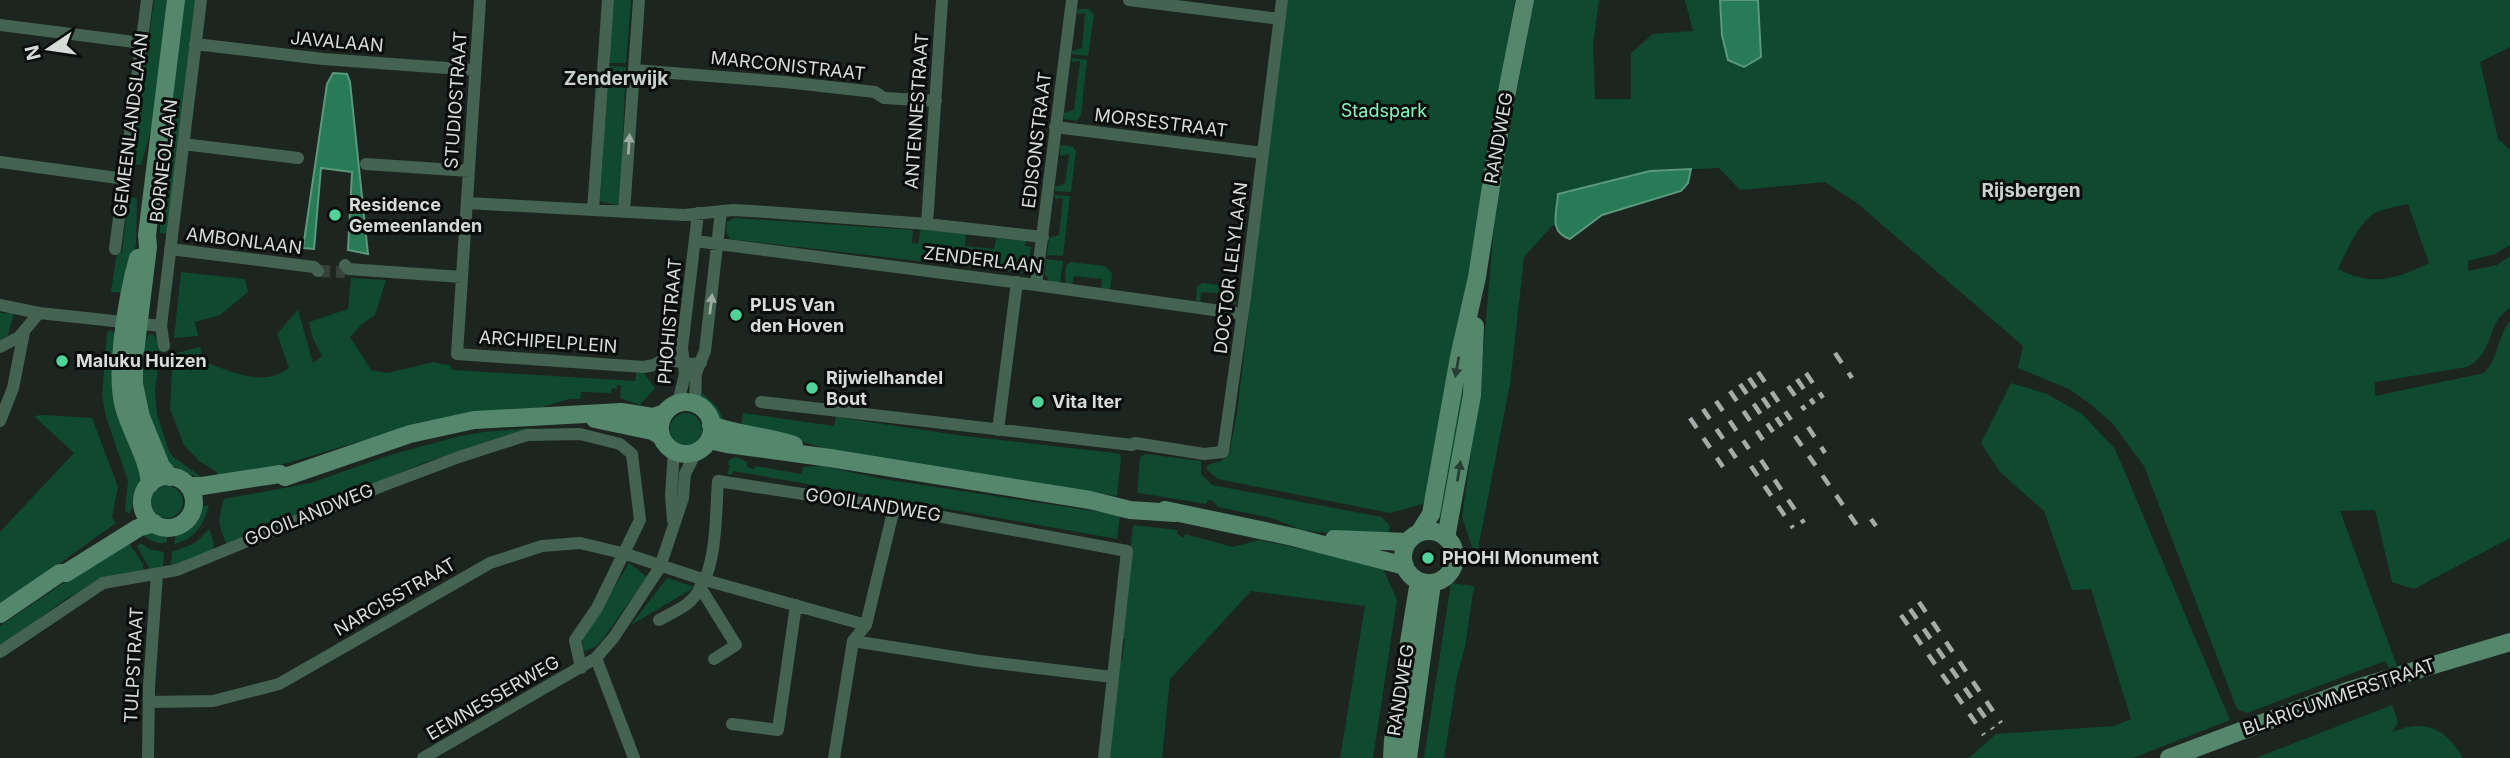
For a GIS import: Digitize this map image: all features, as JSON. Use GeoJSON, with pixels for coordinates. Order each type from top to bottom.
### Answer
{"type":"FeatureCollection","features":[{"type":"Feature","properties":{"kind":"main road","name":"GEMEENLANDSLAAN"},"geometry":{"type":"LineString","coordinates":[[170,477],[161,467],[135,396],[132,281],[147,235],[176,0]]}},
{"type":"Feature","properties":{"kind":"main road","name":"RANDWEG"},"geometry":{"type":"LineString","coordinates":[[1413,538],[1431,514],[1459,357],[1477,276],[1500,128],[1525,0]]}},
{"type":"Feature","properties":{"kind":"main road","name":"RANDWEG"},"geometry":{"type":"LineString","coordinates":[[1446,538],[1472,395],[1477,276]]}},
{"type":"Feature","properties":{"kind":"main road","name":"GEMEENLANDSLAAN"},"geometry":{"type":"LineString","coordinates":[[133,323],[120,373],[120,392],[148,471],[150,484]]}},
{"type":"Feature","properties":{"kind":"main road"},"geometry":{"type":"LineString","coordinates":[[193,506],[204,498],[282,482],[285,477],[410,434],[474,420],[621,412],[653,417],[679,407],[708,415],[705,439],[689,454],[674,452],[661,436],[660,424],[679,407]]}},
{"type":"Feature","properties":{"kind":"main road"},"geometry":{"type":"LineString","coordinates":[[575,414],[652,431],[661,436]]}},
{"type":"Feature","properties":{"kind":"main road"},"geometry":{"type":"LineString","coordinates":[[705,439],[1090,500],[1132,500],[1175,513],[1293,537],[1405,566]]}},
{"type":"Feature","properties":{"kind":"main road"},"geometry":{"type":"LineString","coordinates":[[188,486],[280,474],[285,477]]}},
{"type":"Feature","properties":{"kind":"main road"},"geometry":{"type":"LineString","coordinates":[[170,477],[188,486],[193,506],[190,516],[177,526],[167,528],[154,523],[146,516],[143,506],[145,492],[150,484],[159,478],[170,477]]}},
{"type":"Feature","properties":{"kind":"main road"},"geometry":{"type":"LineString","coordinates":[[60,573],[61,566],[132,518],[143,506]]}},
{"type":"Feature","properties":{"kind":"main road"},"geometry":{"type":"LineString","coordinates":[[0,614],[60,573],[66,573],[138,528],[154,523]]}},
{"type":"Feature","properties":{"kind":"main road"},"geometry":{"type":"LineString","coordinates":[[1293,537],[1413,538],[1428,531],[1438,533],[1446,538],[1454,550],[1454,564],[1446,577],[1425,582],[1408,572],[1403,554],[1413,538]]}},
{"type":"Feature","properties":{"kind":"main road","name":"RANDWEG"},"geometry":{"type":"LineString","coordinates":[[1392,758],[1393,740],[1425,582]]}},
{"type":"Feature","properties":{"kind":"main road","name":"RANDWEG"},"geometry":{"type":"LineString","coordinates":[[1408,758],[1425,582]]}},
{"type":"Feature","properties":{"kind":"main road","name":"BLARICUMMERSTRAAT"},"geometry":{"type":"LineString","coordinates":[[2169,758],[2350,690],[2510,642]]}},
{"type":"Feature","properties":{"kind":"street","name":"GEMEENLANDSLAAN"},"geometry":{"type":"LineString","coordinates":[[116,249],[147,0]]}},
{"type":"Feature","properties":{"kind":"street","name":"BORNEOLAAN"},"geometry":{"type":"LineString","coordinates":[[164,346],[161,326],[201,0]]}},
{"type":"Feature","properties":{"kind":"street","name":"STUDIOSTRAAT"},"geometry":{"type":"LineString","coordinates":[[467,203],[480,0]]}},
{"type":"Feature","properties":{"kind":"street"},"geometry":{"type":"LineString","coordinates":[[593,210],[608,0]]}},
{"type":"Feature","properties":{"kind":"street"},"geometry":{"type":"LineString","coordinates":[[624,212],[639,0]]}},
{"type":"Feature","properties":{"kind":"street","name":"ANTENNESTRAAT"},"geometry":{"type":"LineString","coordinates":[[927,224],[942,0]]}},
{"type":"Feature","properties":{"kind":"street","name":"EDISONSTRAAT"},"geometry":{"type":"LineString","coordinates":[[1036,285],[1072,0]]}},
{"type":"Feature","properties":{"kind":"street"},"geometry":{"type":"LineString","coordinates":[[1129,0],[1280,19]]}},
{"type":"Feature","properties":{"kind":"street","name":"DOCTOR LELYLAAN"},"geometry":{"type":"LineString","coordinates":[[998,430],[1132,445],[1135,443],[1204,454],[1223,452],[1282,0]]}},
{"type":"Feature","properties":{"kind":"street"},"geometry":{"type":"LineString","coordinates":[[0,25],[142,43]]}},
{"type":"Feature","properties":{"kind":"street","name":"JAVALAAN"},"geometry":{"type":"LineString","coordinates":[[195,44],[323,59],[475,70]]}},
{"type":"Feature","properties":{"kind":"street","name":"MARCONISTRAAT"},"geometry":{"type":"LineString","coordinates":[[634,70],[786,82],[875,92],[884,97],[936,101]]}},
{"type":"Feature","properties":{"kind":"street","name":"MORSESTRAAT"},"geometry":{"type":"LineString","coordinates":[[1055,127],[1263,153]]}},
{"type":"Feature","properties":{"kind":"street"},"geometry":{"type":"LineString","coordinates":[[183,144],[298,158]]}},
{"type":"Feature","properties":{"kind":"street"},"geometry":{"type":"LineString","coordinates":[[0,162],[125,179]]}},
{"type":"Feature","properties":{"kind":"street"},"geometry":{"type":"LineString","coordinates":[[366,164],[469,171]]}},
{"type":"Feature","properties":{"kind":"street"},"geometry":{"type":"LineString","coordinates":[[467,203],[698,214]]}},
{"type":"Feature","properties":{"kind":"street","name":"ARCHIPELPLEIN"},"geometry":{"type":"LineString","coordinates":[[467,203],[457,354],[643,367],[664,359],[691,365],[701,363]]}},
{"type":"Feature","properties":{"kind":"street","name":"ZENDERLAAN"},"geometry":{"type":"LineString","coordinates":[[698,214],[721,211],[767,212],[927,224],[1043,237]]}},
{"type":"Feature","properties":{"kind":"street","name":"PHOHISTRAAT"},"geometry":{"type":"LineString","coordinates":[[679,407],[705,351],[721,211]]}},
{"type":"Feature","properties":{"kind":"street","name":"PHOHISTRAAT"},"geometry":{"type":"LineString","coordinates":[[679,407],[684,374],[681,348],[698,214]]}},
{"type":"Feature","properties":{"kind":"street","name":"ZENDERLAAN"},"geometry":{"type":"LineString","coordinates":[[695,241],[1242,314]]}},
{"type":"Feature","properties":{"kind":"street","name":"AMBONLAAN"},"geometry":{"type":"LineString","coordinates":[[170,249],[317,267]]}},
{"type":"Feature","properties":{"kind":"street"},"geometry":{"type":"LineString","coordinates":[[346,269],[462,276]]}},
{"type":"Feature","properties":{"kind":"street"},"geometry":{"type":"LineString","coordinates":[[761,402],[998,430],[1017,282]]}},
{"type":"Feature","properties":{"kind":"street"},"geometry":{"type":"LineString","coordinates":[[0,305],[38,313],[161,326]]}},
{"type":"Feature","properties":{"kind":"street"},"geometry":{"type":"LineString","coordinates":[[0,347],[14,341],[38,313]]}},
{"type":"Feature","properties":{"kind":"street"},"geometry":{"type":"LineString","coordinates":[[0,421],[13,388],[24,332]]}},
{"type":"Feature","properties":{"kind":"street","name":"GOOILANDWEG"},"geometry":{"type":"LineString","coordinates":[[0,652],[96,586],[117,579],[177,570],[446,461],[527,435],[580,434],[620,444],[632,454]]}},
{"type":"Feature","properties":{"kind":"street","name":"EEMNESSERWEG"},"geometry":{"type":"LineString","coordinates":[[423,758],[596,658],[614,637],[660,567],[683,498],[685,474],[705,439]]}},
{"type":"Feature","properties":{"kind":"street","name":"EEMNESSERWEG"},"geometry":{"type":"LineString","coordinates":[[674,452],[671,495],[674,527]]}},
{"type":"Feature","properties":{"kind":"street","name":"EEMNESSERWEG"},"geometry":{"type":"LineString","coordinates":[[581,668],[575,640],[597,608],[626,554],[640,520],[632,454]]}},
{"type":"Feature","properties":{"kind":"street","name":"GOOILANDWEG"},"geometry":{"type":"LineString","coordinates":[[702,584],[712,561],[718,481],[894,508],[1127,551],[1112,677]]}},
{"type":"Feature","properties":{"kind":"street"},"geometry":{"type":"LineString","coordinates":[[834,758],[853,641],[866,625],[894,508]]}},
{"type":"Feature","properties":{"kind":"street","name":"NARCISSTRAAT"},"geometry":{"type":"LineString","coordinates":[[149,702],[213,701],[279,684],[490,563],[542,546],[580,543],[626,554],[702,584],[796,605],[866,625]]}},
{"type":"Feature","properties":{"kind":"street","name":"TULPSTRAAT"},"geometry":{"type":"LineString","coordinates":[[148,758],[157,574]]}},
{"type":"Feature","properties":{"kind":"street"},"geometry":{"type":"LineString","coordinates":[[659,620],[689,603],[702,584],[736,645],[714,659]]}},
{"type":"Feature","properties":{"kind":"street"},"geometry":{"type":"LineString","coordinates":[[732,724],[778,730],[796,605]]}},
{"type":"Feature","properties":{"kind":"street"},"geometry":{"type":"LineString","coordinates":[[853,641],[980,661],[1112,677],[1104,758]]}},
{"type":"Feature","properties":{"kind":"street"},"geometry":{"type":"LineString","coordinates":[[596,658],[634,758]]}},
{"type":"Feature","properties":{"kind":"green space"},"geometry":{"type":"Polygon","coordinates":[[[154,0],[168,0],[155,115],[141,165],[132,164],[154,0]]]}},
{"type":"Feature","properties":{"kind":"green space"},"geometry":{"type":"Polygon","coordinates":[[[183,0],[196,0],[168,234],[160,233],[160,185],[183,0]]]}},
{"type":"Feature","properties":{"kind":"green space"},"geometry":{"type":"Polygon","coordinates":[[[613,0],[631,0],[626,63],[608,63],[613,0]]]}},
{"type":"Feature","properties":{"kind":"green space","name":"Stadspark"},"geometry":{"type":"Polygon","coordinates":[[[1286,0],[1515,0],[1458,335],[1426,503],[1390,513],[1218,479],[1207,470],[1207,465],[1221,461],[1229,455],[1237,413],[1286,0]]]}},
{"type":"Feature","properties":{"kind":"green space"},"geometry":{"type":"Polygon","coordinates":[[[1534,0],[1599,0],[1593,45],[1595,99],[1631,99],[1631,53],[1653,34],[1693,31],[1685,0],[1720,0],[1722,35],[1759,5],[1758,0],[2510,0],[2510,47],[2480,62],[2498,139],[2510,150],[2510,245],[2495,254],[2468,261],[2468,271],[2497,265],[2510,256],[2510,308],[2496,322],[2482,354],[2467,367],[2375,382],[2375,396],[2484,373],[2493,361],[2510,321],[2510,538],[2414,589],[2392,582],[2375,510],[2340,511],[2397,666],[2389,668],[2385,661],[2247,713],[2237,709],[2144,466],[2113,424],[2069,389],[2018,368],[2023,346],[1857,203],[1825,182],[1740,190],[1719,168],[1650,171],[1558,194],[1555,225],[1524,257],[1510,384],[1476,559],[1462,517],[1480,388],[1496,202],[1534,0]],[[2408,204],[2383,210],[2369,217],[2354,238],[2338,269],[2362,278],[2384,279],[2429,263],[2408,204]]]}},
{"type":"Feature","properties":{"kind":"green space"},"geometry":{"type":"Polygon","coordinates":[[[1078,9],[1089,9],[1094,15],[1088,56],[1072,54],[1072,51],[1082,48],[1085,13],[1076,14],[1078,9]]]}},
{"type":"Feature","properties":{"kind":"green space"},"geometry":{"type":"Polygon","coordinates":[[[1071,58],[1087,60],[1081,115],[1077,121],[1064,119],[1064,113],[1074,110],[1080,61],[1072,62],[1071,58]]]}},
{"type":"Feature","properties":{"kind":"green space"},"geometry":{"type":"Polygon","coordinates":[[[609,66],[626,67],[618,205],[601,202],[600,199],[609,66]]]}},
{"type":"Feature","properties":{"kind":"green space"},"geometry":{"type":"Polygon","coordinates":[[[1060,145],[1073,147],[1076,151],[1071,192],[1055,191],[1055,187],[1065,184],[1069,154],[1060,156],[1060,145]]]}},
{"type":"Feature","properties":{"kind":"green space"},"geometry":{"type":"Polygon","coordinates":[[[1054,195],[1070,196],[1063,256],[1047,255],[1049,238],[1059,235],[1063,198],[1056,199],[1054,195]]]}},
{"type":"Feature","properties":{"kind":"green space"},"geometry":{"type":"Polygon","coordinates":[[[128,197],[137,198],[136,244],[126,293],[111,292],[117,252],[122,252],[128,197]]]}},
{"type":"Feature","properties":{"kind":"green space"},"geometry":{"type":"Polygon","coordinates":[[[735,218],[913,230],[912,243],[918,244],[921,229],[966,234],[965,246],[994,249],[996,238],[1026,241],[1025,246],[1031,247],[1028,271],[1022,273],[730,239],[726,231],[727,222],[735,218]]]}},
{"type":"Feature","properties":{"kind":"green space"},"geometry":{"type":"Polygon","coordinates":[[[1046,259],[1063,261],[1060,284],[1050,282],[1045,274],[1046,259]]]}},
{"type":"Feature","properties":{"kind":"green space"},"geometry":{"type":"Polygon","coordinates":[[[1070,262],[1105,266],[1112,273],[1110,290],[1101,289],[1102,279],[1074,276],[1072,285],[1065,285],[1066,266],[1070,262]]]}},
{"type":"Feature","properties":{"kind":"green space"},"geometry":{"type":"Polygon","coordinates":[[[181,272],[245,279],[248,292],[220,315],[195,322],[198,336],[174,338],[181,272]]]}},
{"type":"Feature","properties":{"kind":"green space"},"geometry":{"type":"Polygon","coordinates":[[[351,278],[386,280],[375,315],[350,337],[371,370],[387,373],[434,362],[451,366],[454,370],[635,381],[637,371],[642,371],[655,388],[640,405],[620,398],[621,386],[617,385],[617,389],[612,388],[611,393],[581,392],[580,399],[569,399],[536,409],[427,421],[288,463],[219,479],[217,472],[199,461],[184,445],[170,409],[173,354],[200,347],[203,361],[224,369],[257,377],[279,374],[289,368],[277,334],[298,310],[313,363],[322,356],[313,339],[309,322],[348,309],[351,278]]]}},
{"type":"Feature","properties":{"kind":"green space"},"geometry":{"type":"Polygon","coordinates":[[[1203,283],[1233,287],[1237,291],[1236,304],[1224,304],[1225,294],[1201,292],[1200,302],[1196,301],[1197,286],[1203,283]]]}},
{"type":"Feature","properties":{"kind":"green space"},"geometry":{"type":"Polygon","coordinates":[[[0,313],[14,313],[8,335],[0,340],[0,313]]]}},
{"type":"Feature","properties":{"kind":"green space"},"geometry":{"type":"Polygon","coordinates":[[[110,330],[118,337],[144,480],[129,514],[125,511],[128,481],[106,417],[102,395],[107,333],[110,330]]]}},
{"type":"Feature","properties":{"kind":"green space"},"geometry":{"type":"Polygon","coordinates":[[[151,333],[161,348],[155,390],[157,414],[169,451],[203,478],[170,465],[147,420],[140,374],[142,349],[151,333]]]}},
{"type":"Feature","properties":{"kind":"green space"},"geometry":{"type":"Polygon","coordinates":[[[1469,353],[1447,520],[1438,518],[1469,353]]]}},
{"type":"Feature","properties":{"kind":"green space"},"geometry":{"type":"Polygon","coordinates":[[[2011,383],[2047,394],[2082,414],[2115,449],[2230,720],[2133,758],[1969,758],[1996,734],[2114,726],[2131,719],[2091,589],[2072,590],[2044,511],[2000,472],[1981,443],[2011,383]]]}},
{"type":"Feature","properties":{"kind":"green space"},"geometry":{"type":"Polygon","coordinates":[[[701,392],[718,408],[723,420],[719,423],[704,404],[701,392]]]}},
{"type":"Feature","properties":{"kind":"green space"},"geometry":{"type":"Polygon","coordinates":[[[686,413],[697,418],[702,429],[697,440],[686,445],[675,440],[670,429],[675,418],[686,413]]]}},
{"type":"Feature","properties":{"kind":"green space"},"geometry":{"type":"Polygon","coordinates":[[[743,413],[834,426],[836,417],[957,435],[1120,454],[1117,496],[834,451],[790,438],[740,431],[743,413]]]}},
{"type":"Feature","properties":{"kind":"green space"},"geometry":{"type":"Polygon","coordinates":[[[34,416],[92,418],[118,487],[112,517],[116,523],[0,606],[0,532],[74,453],[34,416]]]}},
{"type":"Feature","properties":{"kind":"green space"},"geometry":{"type":"Polygon","coordinates":[[[534,428],[426,462],[227,545],[221,532],[220,517],[224,499],[311,483],[390,455],[456,437],[534,428]]]}},
{"type":"Feature","properties":{"kind":"green space"},"geometry":{"type":"Polygon","coordinates":[[[1146,454],[1201,461],[1201,474],[1212,485],[1382,517],[1390,526],[1388,533],[1334,534],[1303,530],[1271,518],[1218,507],[1213,501],[1208,500],[1206,504],[1139,493],[1140,457],[1146,454]]]}},
{"type":"Feature","properties":{"kind":"green space"},"geometry":{"type":"Polygon","coordinates":[[[736,457],[747,462],[747,467],[754,469],[755,466],[801,474],[803,467],[822,466],[883,479],[1120,515],[1117,539],[734,471],[731,475],[727,474],[729,460],[736,457]]]}},
{"type":"Feature","properties":{"kind":"green space"},"geometry":{"type":"Polygon","coordinates":[[[167,486],[178,491],[183,502],[178,513],[167,518],[156,513],[151,502],[156,491],[167,486]]]}},
{"type":"Feature","properties":{"kind":"green space"},"geometry":{"type":"Polygon","coordinates":[[[209,505],[198,530],[188,539],[174,544],[176,533],[192,523],[199,507],[209,505]]]}},
{"type":"Feature","properties":{"kind":"green space"},"geometry":{"type":"Polygon","coordinates":[[[1133,525],[1177,530],[1177,534],[1184,538],[1185,534],[1233,547],[1259,540],[1382,566],[1397,600],[1373,758],[1340,758],[1365,606],[1251,591],[1170,679],[1162,758],[1108,758],[1118,661],[1122,661],[1125,639],[1122,639],[1133,525]]]}},
{"type":"Feature","properties":{"kind":"green space"},"geometry":{"type":"Polygon","coordinates":[[[209,529],[214,543],[212,551],[174,565],[171,563],[172,552],[195,543],[209,529]]]}},
{"type":"Feature","properties":{"kind":"green space"},"geometry":{"type":"Polygon","coordinates":[[[152,530],[167,534],[167,542],[153,541],[140,532],[152,530]]]}},
{"type":"Feature","properties":{"kind":"green space"},"geometry":{"type":"Polygon","coordinates":[[[127,540],[143,564],[143,570],[103,577],[63,601],[0,647],[0,626],[127,540]]]}},
{"type":"Feature","properties":{"kind":"green space"},"geometry":{"type":"Polygon","coordinates":[[[141,543],[149,549],[164,552],[163,567],[150,569],[137,546],[141,543]]]}},
{"type":"Feature","properties":{"kind":"green space"},"geometry":{"type":"Polygon","coordinates":[[[629,563],[647,577],[602,640],[585,651],[582,649],[583,638],[629,563]]]}},
{"type":"Feature","properties":{"kind":"green space"},"geometry":{"type":"Polygon","coordinates":[[[667,578],[695,587],[631,625],[667,578]]]}},
{"type":"Feature","properties":{"kind":"green space"},"geometry":{"type":"Polygon","coordinates":[[[1451,583],[1474,586],[1465,647],[1457,676],[1444,758],[1424,758],[1451,583]]]}},
{"type":"Feature","properties":{"kind":"green space"},"geometry":{"type":"Polygon","coordinates":[[[2392,705],[2398,722],[2392,732],[2415,726],[2434,729],[2449,740],[2463,758],[2256,758],[2392,705]]]}},
{"type":"Feature","properties":{"kind":"shaded area"},"geometry":{"type":"Polygon","coordinates":[[[1720,0],[1758,0],[1761,57],[1744,67],[1728,60],[1722,35],[1720,0]]]}},
{"type":"Feature","properties":{"kind":"shaded area"},"geometry":{"type":"Polygon","coordinates":[[[333,73],[347,74],[350,82],[368,254],[348,250],[352,172],[321,168],[314,249],[303,248],[327,84],[333,73]]]}},
{"type":"Feature","properties":{"kind":"shaded area"},"geometry":{"type":"Polygon","coordinates":[[[1691,169],[1688,183],[1681,191],[1602,215],[1570,239],[1563,236],[1556,226],[1558,194],[1650,171],[1691,169]]]}},
{"type":"Feature","properties":{"kind":"tunnel"},"geometry":{"type":"LineString","coordinates":[[318,271],[345,272]]}},
{"type":"Feature","properties":{"kind":"railway"},"geometry":{"type":"LineString","coordinates":[[1835,353],[1852,378]]}},
{"type":"Feature","properties":{"kind":"railway"},"geometry":{"type":"LineString","coordinates":[[1758,372],[1791,420]]}},
{"type":"Feature","properties":{"kind":"railway"},"geometry":{"type":"LineString","coordinates":[[1806,373],[1823,398]]}},
{"type":"Feature","properties":{"kind":"railway"},"geometry":{"type":"LineString","coordinates":[[1749,378],[1782,426]]}},
{"type":"Feature","properties":{"kind":"railway"},"geometry":{"type":"LineString","coordinates":[[1797,379],[1814,404]]}},
{"type":"Feature","properties":{"kind":"railway"},"geometry":{"type":"LineString","coordinates":[[1740,384],[1773,432]]}},
{"type":"Feature","properties":{"kind":"railway"},"geometry":{"type":"LineString","coordinates":[[1788,386],[1805,410]]}},
{"type":"Feature","properties":{"kind":"railway"},"geometry":{"type":"LineString","coordinates":[[1730,391],[1763,440]]}},
{"type":"Feature","properties":{"kind":"railway"},"geometry":{"type":"LineString","coordinates":[[1716,401],[1749,449]]}},
{"type":"Feature","properties":{"kind":"railway"},"geometry":{"type":"LineString","coordinates":[[1703,409],[1736,458]]}},
{"type":"Feature","properties":{"kind":"railway"},"geometry":{"type":"LineString","coordinates":[[1690,418],[1723,467]]}},
{"type":"Feature","properties":{"kind":"railway"},"geometry":{"type":"LineString","coordinates":[[1808,427],[1825,453]]}},
{"type":"Feature","properties":{"kind":"railway"},"geometry":{"type":"LineString","coordinates":[[1795,436],[1863,534]]}},
{"type":"Feature","properties":{"kind":"railway"},"geometry":{"type":"LineString","coordinates":[[1761,460],[1804,523]]}},
{"type":"Feature","properties":{"kind":"railway"},"geometry":{"type":"LineString","coordinates":[[1751,466],[1793,528]]}},
{"type":"Feature","properties":{"kind":"railway"},"geometry":{"type":"LineString","coordinates":[[1871,519],[1876,526]]}},
{"type":"Feature","properties":{"kind":"railway"},"geometry":{"type":"LineString","coordinates":[[1919,602],[2001,723]]}},
{"type":"Feature","properties":{"kind":"railway"},"geometry":{"type":"LineString","coordinates":[[1910,609],[1993,729]]}},
{"type":"Feature","properties":{"kind":"railway"},"geometry":{"type":"LineString","coordinates":[[1901,615],[1984,735]]}},
{"type":"Feature","properties":{"kind":"place","name":"Residence Gemeenlanden"},"geometry":{"type":"Point","coordinates":[335,215]}},
{"type":"Feature","properties":{"kind":"place","name":"PLUS Van den Hoven"},"geometry":{"type":"Point","coordinates":[736,315]}},
{"type":"Feature","properties":{"kind":"place","name":"Maluku Huizen"},"geometry":{"type":"Point","coordinates":[62,361]}},
{"type":"Feature","properties":{"kind":"place","name":"Rijwielhandel Bout"},"geometry":{"type":"Point","coordinates":[812,388]}},
{"type":"Feature","properties":{"kind":"place","name":"Vita Iter"},"geometry":{"type":"Point","coordinates":[1038,402]}},
{"type":"Feature","properties":{"kind":"place","name":"PHOHI Monument"},"geometry":{"type":"Point","coordinates":[1428,558]}},
{"type":"Feature","properties":{"kind":"district","name":"Zenderwijk"},"geometry":{"type":"Point","coordinates":[616,78]}},
{"type":"Feature","properties":{"kind":"district","name":"Rijsbergen"},"geometry":{"type":"Point","coordinates":[2031,190]}}]}
